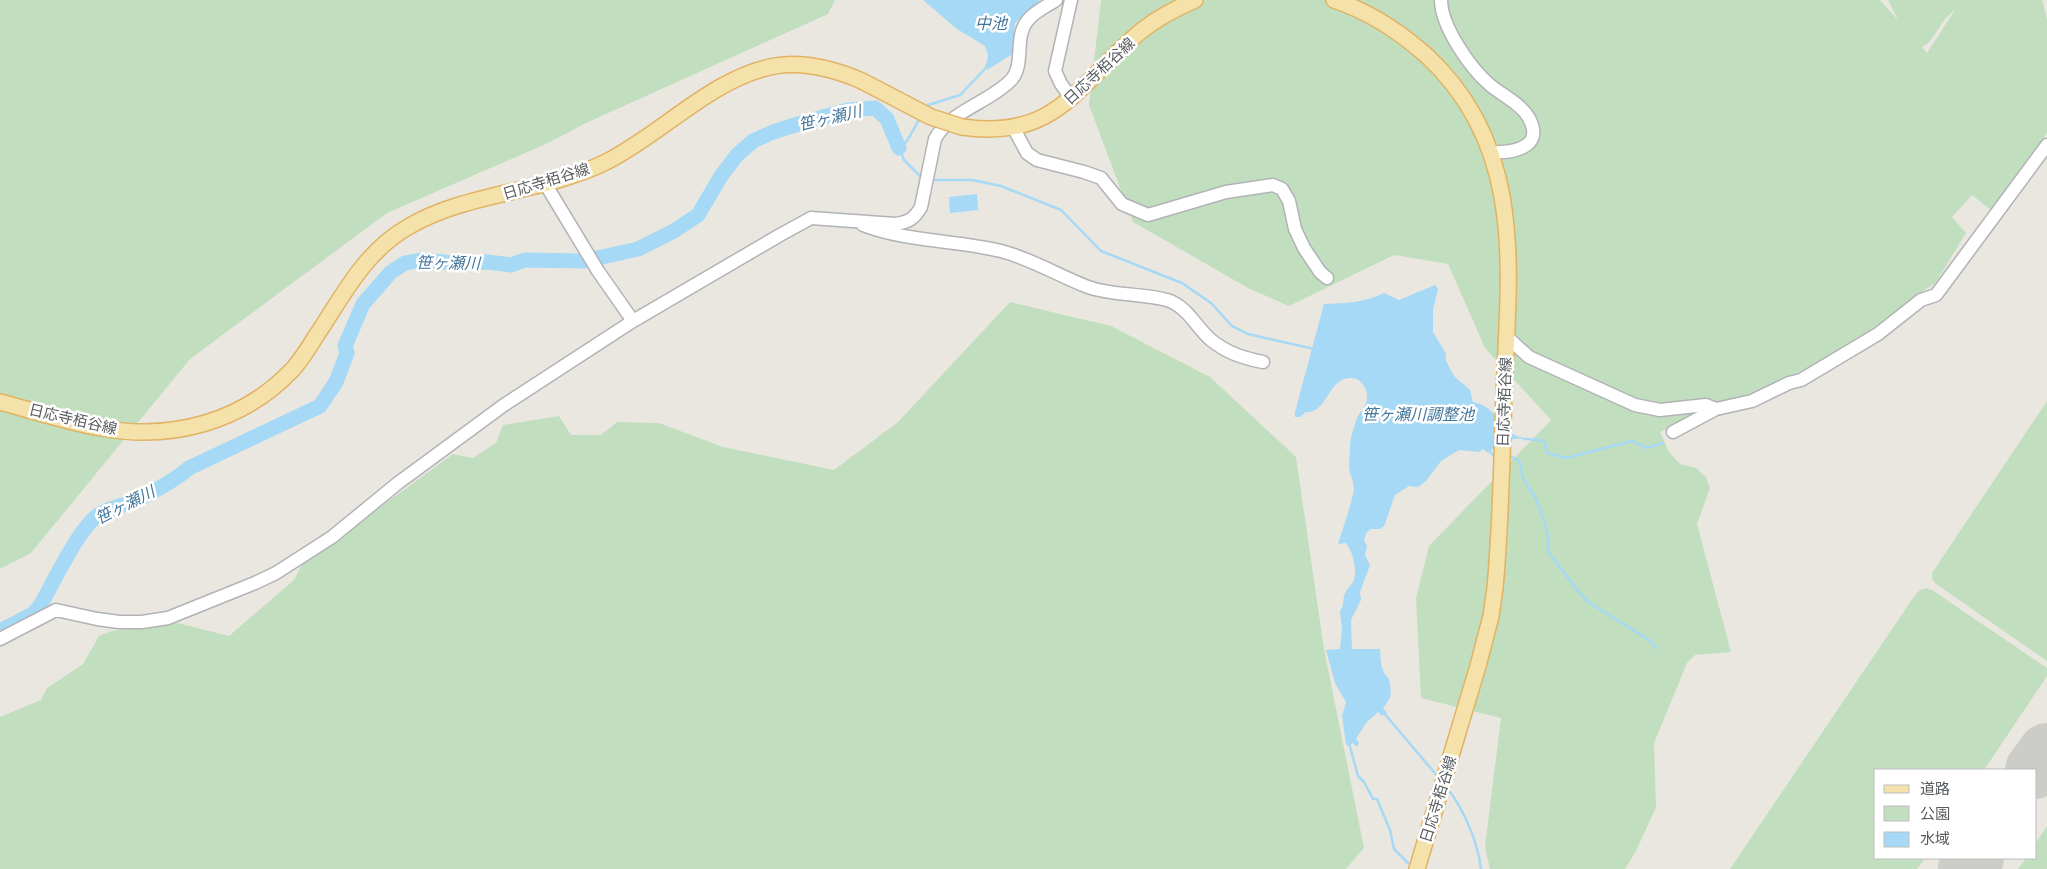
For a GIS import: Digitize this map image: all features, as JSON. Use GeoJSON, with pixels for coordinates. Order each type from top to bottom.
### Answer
{"type":"FeatureCollection","features":[{"type":"Feature","properties":{"kind":"main road","name":"日応寺栢谷線"},"geometry":{"type":"LineString","coordinates":[[0,402],[100,428],[134,432],[164,432],[185,429],[225,417],[262,396],[294,367],[360,268],[381,246],[408,227],[458,206],[546,185],[608,161],[634,146],[728,83],[759,70],[775,66],[812,65],[841,72],[931,117],[962,127],[990,130],[1013,127],[1041,118],[1072,99],[1134,37],[1160,17],[1195,0]]}},
{"type":"Feature","properties":{"kind":"main road","name":"日応寺栢谷線"},"geometry":{"type":"LineString","coordinates":[[1334,0],[1349,5],[1394,30],[1432,61],[1461,95],[1490,152],[1504,198],[1508,231],[1507,337],[1497,565],[1491,616],[1478,666],[1417,869]]}},
{"type":"Feature","properties":{"kind":"street"},"geometry":{"type":"LineString","coordinates":[[0,639],[56,610],[119,622],[142,622],[168,618],[276,573],[332,537],[398,483],[504,405],[633,321],[811,218],[895,224],[908,222],[916,216],[921,207],[934,140],[938,133],[957,117],[1010,81],[1017,68],[1022,30],[1028,20],[1056,0]]}},
{"type":"Feature","properties":{"kind":"street"},"geometry":{"type":"LineString","coordinates":[[1071,0],[1056,71],[1061,84],[1072,99]]}},
{"type":"Feature","properties":{"kind":"street"},"geometry":{"type":"LineString","coordinates":[[1441,0],[1444,20],[1467,58],[1490,85],[1523,110],[1534,130],[1531,140],[1524,148],[1514,152],[1490,152]]}},
{"type":"Feature","properties":{"kind":"street"},"geometry":{"type":"LineString","coordinates":[[1013,127],[1027,153],[1037,160],[1101,178],[1122,204],[1148,215],[1226,192],[1273,185],[1282,188],[1289,201],[1295,229],[1304,248],[1320,272],[1327,278]]}},
{"type":"Feature","properties":{"kind":"street"},"geometry":{"type":"LineString","coordinates":[[1673,432],[1716,409],[1752,401],[1789,383],[1801,380],[1878,334],[1921,300],[1936,295],[2047,145]]}},
{"type":"Feature","properties":{"kind":"street"},"geometry":{"type":"LineString","coordinates":[[546,185],[598,271],[633,321]]}},
{"type":"Feature","properties":{"kind":"street"},"geometry":{"type":"LineString","coordinates":[[850,220],[884,233],[1002,252],[1048,268],[1088,287],[1167,301],[1184,310],[1211,340],[1230,353],[1263,362]]}},
{"type":"Feature","properties":{"kind":"street"},"geometry":{"type":"LineString","coordinates":[[1507,337],[1529,357],[1635,405],[1660,410],[1706,405],[1716,409]]}},
{"type":"Feature","properties":{"kind":"green space"},"geometry":{"type":"Polygon","coordinates":[[[0,0],[835,0],[828,14],[586,123],[548,143],[387,213],[190,359],[31,553],[0,569],[0,0]]]}},
{"type":"Feature","properties":{"kind":"green space"},"geometry":{"type":"Polygon","coordinates":[[[1101,0],[1880,0],[1898,20],[1888,0],[2042,0],[2047,19],[2047,133],[2029,162],[1992,211],[1972,195],[1952,217],[1966,233],[1936,282],[1870,330],[1812,366],[1660,432],[1669,452],[1680,464],[1696,468],[1706,477],[1710,488],[1697,524],[1731,652],[1695,655],[1687,663],[1654,743],[1656,807],[1636,851],[1625,869],[1490,869],[1485,847],[1501,718],[1421,698],[1416,598],[1429,546],[1551,420],[1485,348],[1448,264],[1394,255],[1289,306],[1248,288],[1133,222],[1089,105],[1101,0]],[[1955,10],[1945,19],[1931,40],[1922,47],[1927,53],[1955,10]]]}},
{"type":"Feature","properties":{"kind":"green space"},"geometry":{"type":"Polygon","coordinates":[[[1010,302],[1111,326],[1210,377],[1296,457],[1324,649],[1364,848],[1346,869],[0,869],[0,717],[41,700],[47,688],[83,664],[99,636],[112,631],[178,623],[229,636],[294,580],[302,564],[453,454],[473,458],[496,443],[503,425],[559,416],[571,435],[601,435],[617,422],[659,423],[723,447],[834,470],[898,422],[1010,302]]]}},
{"type":"Feature","properties":{"kind":"green space"},"geometry":{"type":"Polygon","coordinates":[[[2047,401],[2047,661],[1936,584],[1932,579],[1932,573],[2047,401]]]}},
{"type":"Feature","properties":{"kind":"green space"},"geometry":{"type":"Polygon","coordinates":[[[1926,588],[1932,590],[2047,668],[2047,676],[1985,769],[1874,769],[1874,859],[1924,859],[1917,869],[1730,869],[1915,595],[1920,590],[1926,588]]]}},
{"type":"Feature","properties":{"kind":"green space"},"geometry":{"type":"Polygon","coordinates":[[[2047,826],[2047,869],[2018,869],[2025,859],[2037,859],[2037,841],[2047,826]]]}},
{"type":"Feature","properties":{"kind":"water","name":"中池"},"geometry":{"type":"Polygon","coordinates":[[[923,0],[1040,0],[1015,23],[1011,55],[987,70],[988,55],[985,46],[957,29],[923,0]]]}},
{"type":"Feature","properties":{"kind":"water"},"geometry":{"type":"Polygon","coordinates":[[[977,194],[978,210],[950,213],[949,197],[977,194]]]}},
{"type":"Feature","properties":{"kind":"water","name":"笹ヶ瀬川調整池"},"geometry":{"type":"Polygon","coordinates":[[[1435,285],[1438,289],[1433,310],[1433,332],[1446,354],[1446,361],[1454,376],[1470,390],[1473,402],[1491,411],[1511,433],[1526,439],[1505,441],[1488,453],[1483,449],[1479,452],[1459,450],[1441,461],[1426,481],[1418,487],[1409,486],[1395,495],[1384,526],[1380,529],[1371,529],[1366,533],[1364,540],[1367,546],[1365,555],[1370,565],[1360,592],[1361,600],[1351,620],[1352,649],[1380,649],[1382,669],[1389,679],[1391,691],[1390,698],[1383,708],[1387,713],[1382,716],[1378,712],[1366,723],[1356,739],[1359,743],[1357,747],[1353,743],[1348,746],[1346,744],[1342,716],[1346,702],[1335,683],[1326,650],[1340,649],[1342,629],[1340,611],[1346,591],[1353,582],[1355,573],[1351,551],[1346,543],[1338,544],[1354,489],[1349,468],[1351,437],[1357,418],[1367,402],[1366,389],[1354,378],[1343,379],[1337,383],[1319,407],[1313,411],[1306,412],[1300,417],[1295,417],[1295,412],[1324,304],[1362,301],[1384,293],[1399,300],[1435,285]]]}},
{"type":"Feature","properties":{"kind":"waterway"},"geometry":{"type":"LineString","coordinates":[[925,109],[928,105],[960,95],[985,69],[989,60]]}},
{"type":"Feature","properties":{"kind":"waterway","name":"笹ヶ瀬川"},"geometry":{"type":"LineString","coordinates":[[0,631],[33,614],[40,606],[74,545],[97,516],[137,500],[171,481],[189,468],[320,406],[336,382],[347,353],[345,346],[363,304],[391,272],[405,263],[421,260],[454,263],[488,262],[511,265],[525,260],[584,261],[638,249],[674,231],[698,215],[721,176],[737,155],[753,141],[773,132],[848,110],[875,108],[887,119],[899,148]]}},
{"type":"Feature","properties":{"kind":"waterway","name":"笹ヶ瀬川"},"geometry":{"type":"LineString","coordinates":[[920,118],[907,141],[899,148],[904,160],[923,179]]}},
{"type":"Feature","properties":{"kind":"waterway"},"geometry":{"type":"LineString","coordinates":[[930,180],[972,180],[1001,186],[1061,210],[1101,251],[1182,283],[1211,303],[1232,326],[1248,334],[1314,349]]}},
{"type":"Feature","properties":{"kind":"waterway"},"geometry":{"type":"LineString","coordinates":[[1524,439],[1541,440],[1545,443],[1547,453],[1566,458],[1632,441],[1647,448],[1662,443]]}},
{"type":"Feature","properties":{"kind":"waterway"},"geometry":{"type":"LineString","coordinates":[[1489,450],[1496,459]]}},
{"type":"Feature","properties":{"kind":"waterway"},"geometry":{"type":"LineString","coordinates":[[1506,458],[1512,457],[1519,461],[1523,478],[1536,499],[1543,518],[1548,535],[1548,552],[1578,591],[1588,602],[1649,640],[1657,648]]}},
{"type":"Feature","properties":{"kind":"waterway"},"geometry":{"type":"LineString","coordinates":[[1383,712],[1439,778]]}},
{"type":"Feature","properties":{"kind":"waterway"},"geometry":{"type":"LineString","coordinates":[[1349,743],[1358,776],[1364,782],[1373,799],[1377,799],[1390,830],[1394,849],[1408,863]]}},
{"type":"Feature","properties":{"kind":"waterway"},"geometry":{"type":"LineString","coordinates":[[1447,788],[1459,806],[1469,827],[1477,848],[1481,869]]}},
{"type":"Feature","properties":{"kind":"runway"},"geometry":{"type":"LineString","coordinates":[[2035,769],[2047,752]]}},
{"type":"Feature","properties":{"kind":"runway"},"geometry":{"type":"LineString","coordinates":[[1967,869],[1974,859]]}}]}
